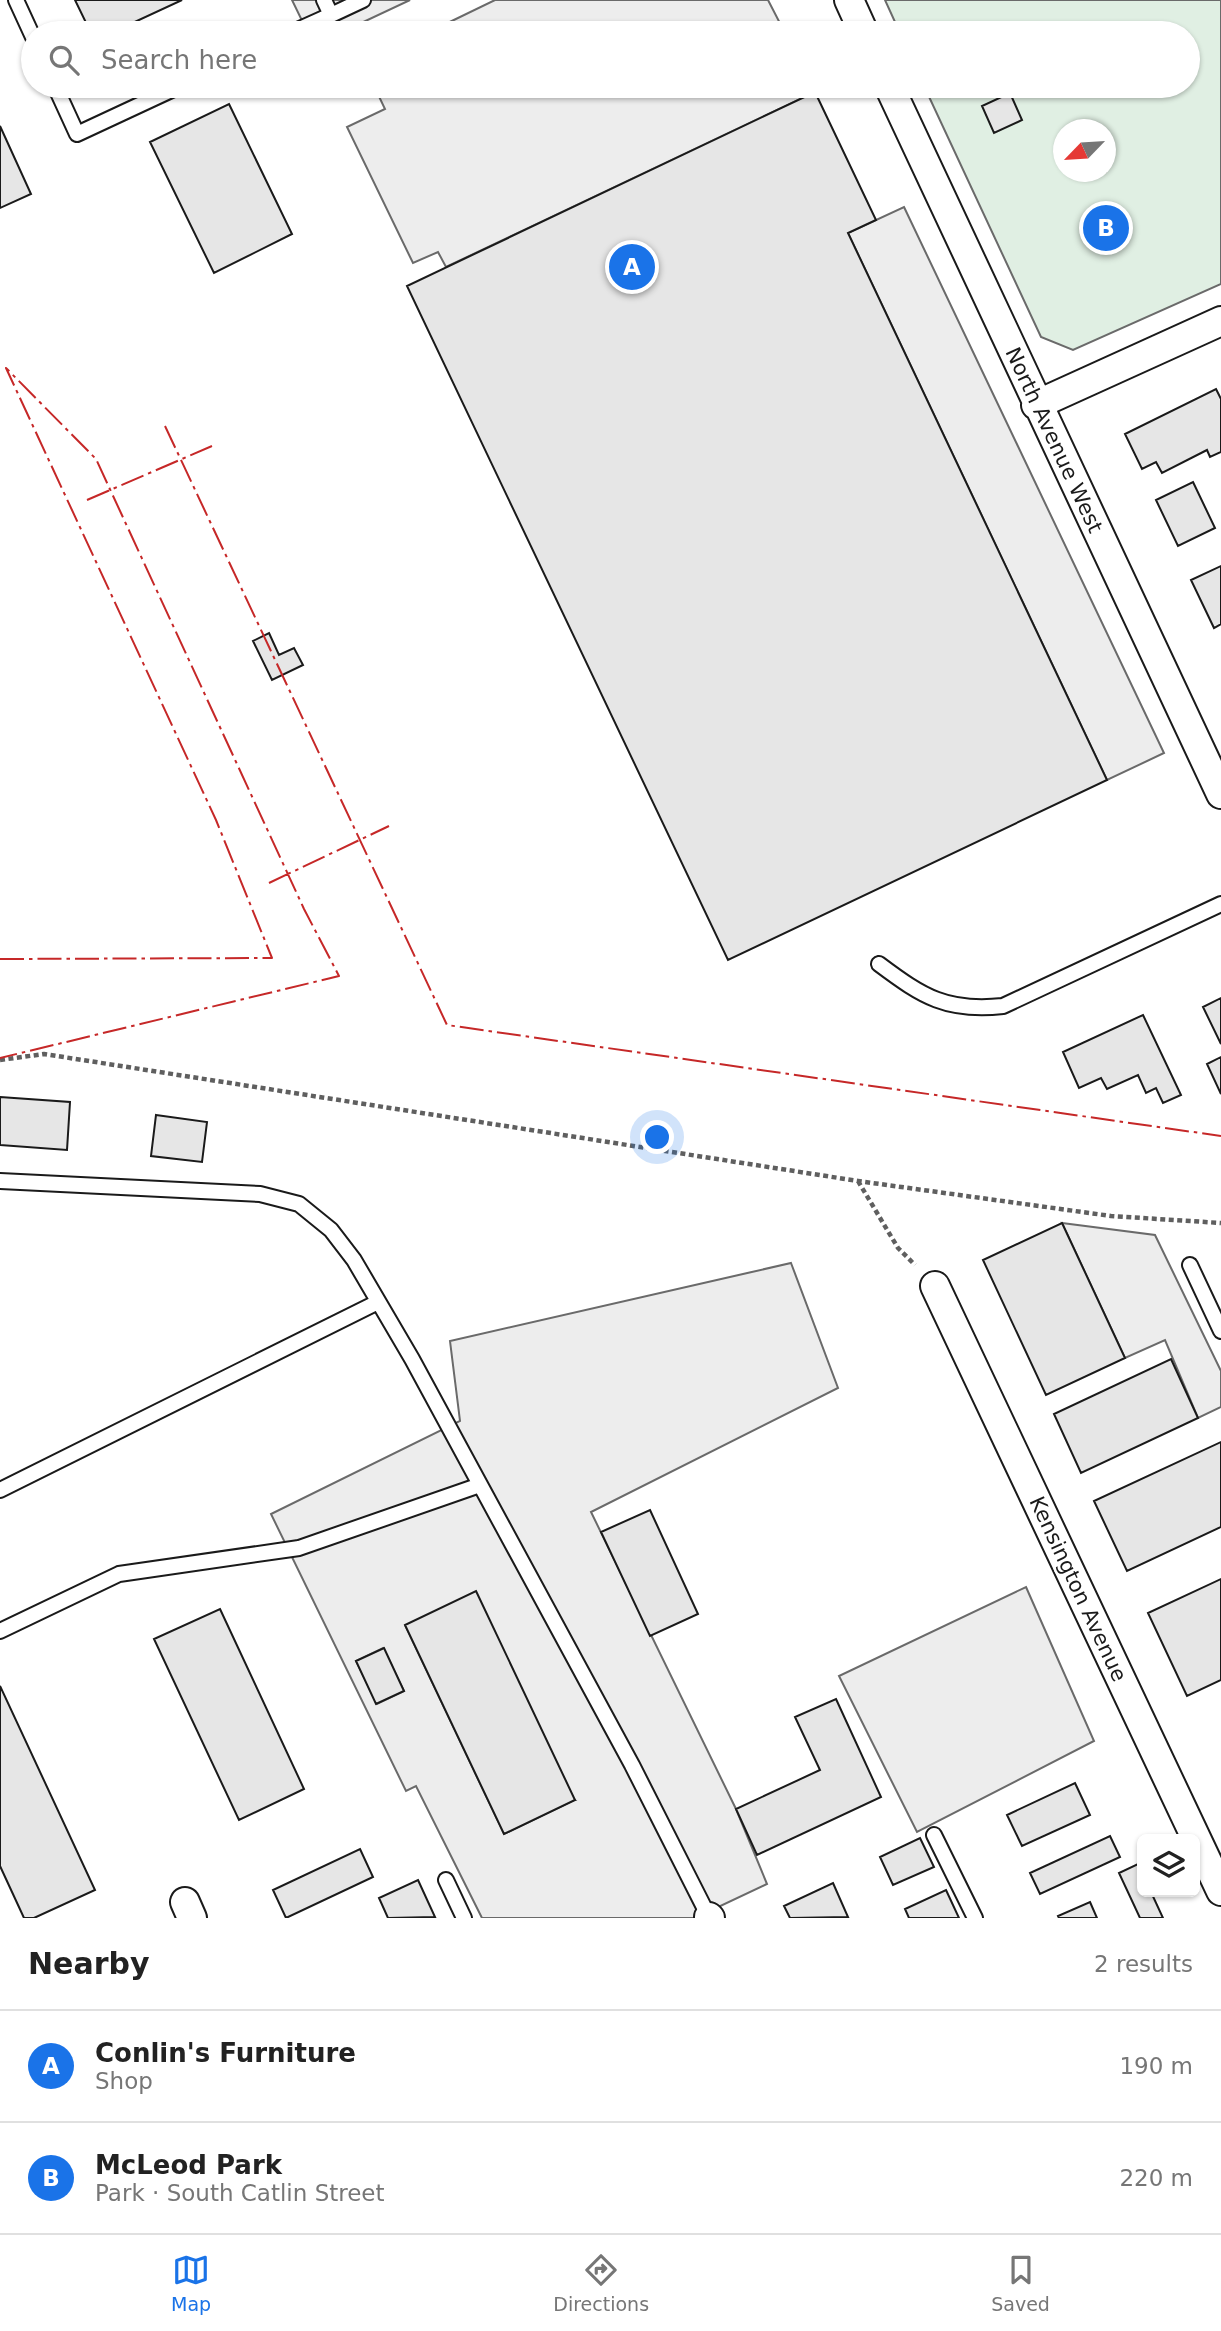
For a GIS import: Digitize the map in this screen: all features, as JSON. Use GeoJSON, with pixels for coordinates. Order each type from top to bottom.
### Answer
{"type":"FeatureCollection","features":[{"type":"Feature","properties":{"kind":"street"},"geometry":{"type":"LineString","coordinates":[[849,0],[859,21]]}},
{"type":"Feature","properties":{"kind":"street","name":"North Avenue West"},"geometry":{"type":"LineString","coordinates":[[894,98],[1221,794]]}},
{"type":"Feature","properties":{"kind":"street"},"geometry":{"type":"LineString","coordinates":[[1036,405],[1221,321]]}},
{"type":"Feature","properties":{"kind":"street","name":"Kensington Avenue"},"geometry":{"type":"LineString","coordinates":[[935,1286],[1221,1891]]}},
{"type":"Feature","properties":{"kind":"lane"},"geometry":{"type":"LineString","coordinates":[[16,0],[26,21]]}},
{"type":"Feature","properties":{"kind":"lane"},"geometry":{"type":"LineString","coordinates":[[324,0],[331,15]]}},
{"type":"Feature","properties":{"kind":"lane"},"geometry":{"type":"LineString","coordinates":[[318,21],[363,0]]}},
{"type":"Feature","properties":{"kind":"lane"},"geometry":{"type":"LineString","coordinates":[[60,98],[77,134],[154,98]]}},
{"type":"Feature","properties":{"kind":"lane"},"geometry":{"type":"LineString","coordinates":[[879,964],[911,988],[940,1002],[971,1009],[1003,1006],[1221,904]]}},
{"type":"Feature","properties":{"kind":"lane"},"geometry":{"type":"LineString","coordinates":[[0,1181],[260,1194],[299,1204],[331,1230],[354,1260],[480,1485],[632,1765],[710,1917]]}},
{"type":"Feature","properties":{"kind":"lane"},"geometry":{"type":"LineString","coordinates":[[1190,1265],[1221,1331]]}},
{"type":"Feature","properties":{"kind":"lane"},"geometry":{"type":"LineString","coordinates":[[0,1490],[378,1302]]}},
{"type":"Feature","properties":{"kind":"lane"},"geometry":{"type":"LineString","coordinates":[[0,1631],[119,1574],[299,1548],[480,1485]]}},
{"type":"Feature","properties":{"kind":"lane"},"geometry":{"type":"LineString","coordinates":[[934,1835],[975,1918]]}},
{"type":"Feature","properties":{"kind":"lane"},"geometry":{"type":"LineString","coordinates":[[446,1880],[464,1918]]}},
{"type":"Feature","properties":{"kind":"path"},"geometry":{"type":"LineString","coordinates":[[0,1060],[44,1054],[858,1181],[1111,1216],[1221,1223]]}},
{"type":"Feature","properties":{"kind":"path"},"geometry":{"type":"LineString","coordinates":[[858,1181],[898,1248],[935,1286]]}},
{"type":"Feature","properties":{"kind":"green space"},"geometry":{"type":"Polygon","coordinates":[[[885,0],[1221,0],[1221,284],[1073,350],[1041,337],[930,98],[1200,98],[1200,21],[895,21],[885,0]]]}},
{"type":"Feature","properties":{"kind":"shaded area"},"geometry":{"type":"Polygon","coordinates":[[[292,0],[410,0],[365,21],[302,21],[292,0]]]}},
{"type":"Feature","properties":{"kind":"shaded area"},"geometry":{"type":"Polygon","coordinates":[[[495,0],[768,0],[779,21],[452,21],[495,0]]]}},
{"type":"Feature","properties":{"kind":"shaded area"},"geometry":{"type":"Polygon","coordinates":[[[380,98],[802,98],[446,267],[438,252],[413,263],[347,127],[385,109],[380,98]]]}},
{"type":"Feature","properties":{"kind":"shaded area"},"geometry":{"type":"Polygon","coordinates":[[[904,207],[1164,753],[1107,780],[848,233],[904,207]]]}},
{"type":"Feature","properties":{"kind":"shaded area"},"geometry":{"type":"Polygon","coordinates":[[[1062,1223],[1155,1235],[1221,1371],[1221,1407],[1198,1418],[1165,1340],[1125,1358],[1062,1223]]]}},
{"type":"Feature","properties":{"kind":"shaded area"},"geometry":{"type":"Polygon","coordinates":[[[791,1263],[838,1388],[591,1512],[736,1809],[767,1884],[695,1918],[482,1918],[416,1786],[406,1791],[271,1514],[460,1421],[450,1341],[791,1263]],[[405,1625],[504,1834],[575,1800],[405,1625]],[[383,1648],[356,1661],[377,1704],[404,1691],[383,1648]]]}},
{"type":"Feature","properties":{"kind":"shaded area"},"geometry":{"type":"Polygon","coordinates":[[[1026,1587],[1094,1741],[917,1832],[839,1676],[1026,1587]]]}},
{"type":"Feature","properties":{"kind":"building"},"geometry":{"type":"Polygon","coordinates":[[[75,0],[182,0],[137,21],[85,21],[75,0]]]}},
{"type":"Feature","properties":{"kind":"building"},"geometry":{"type":"Polygon","coordinates":[[[802,98],[818,98],[876,220],[848,233],[1107,780],[728,960],[407,286],[802,98]]]}},
{"type":"Feature","properties":{"kind":"building"},"geometry":{"type":"Polygon","coordinates":[[[999,98],[1012,98],[1022,120],[994,133],[982,106],[999,98]]]}},
{"type":"Feature","properties":{"kind":"building"},"geometry":{"type":"Polygon","coordinates":[[[229,104],[292,234],[214,273],[150,142],[229,104]]]}},
{"type":"Feature","properties":{"kind":"building"},"geometry":{"type":"Polygon","coordinates":[[[0,126],[31,194],[0,208],[0,126]]]}},
{"type":"Feature","properties":{"kind":"building"},"geometry":{"type":"Polygon","coordinates":[[[1216,389],[1221,399],[1221,452],[1210,457],[1207,450],[1162,473],[1156,462],[1142,469],[1125,434],[1216,389]]]}},
{"type":"Feature","properties":{"kind":"building"},"geometry":{"type":"Polygon","coordinates":[[[1193,482],[1215,528],[1178,546],[1156,500],[1193,482]]]}},
{"type":"Feature","properties":{"kind":"building"},"geometry":{"type":"Polygon","coordinates":[[[1221,566],[1221,624],[1214,628],[1191,580],[1221,566]]]}},
{"type":"Feature","properties":{"kind":"building"},"geometry":{"type":"Polygon","coordinates":[[[269,633],[279,655],[294,648],[303,665],[272,680],[253,641],[269,633]]]}},
{"type":"Feature","properties":{"kind":"building"},"geometry":{"type":"Polygon","coordinates":[[[1221,998],[1221,1044],[1203,1007],[1221,998]]]}},
{"type":"Feature","properties":{"kind":"building"},"geometry":{"type":"Polygon","coordinates":[[[1143,1015],[1181,1095],[1163,1103],[1156,1088],[1146,1093],[1138,1075],[1107,1089],[1101,1078],[1079,1088],[1063,1052],[1143,1015]]]}},
{"type":"Feature","properties":{"kind":"building"},"geometry":{"type":"Polygon","coordinates":[[[1221,1057],[1221,1094],[1207,1064],[1221,1057]]]}},
{"type":"Feature","properties":{"kind":"building"},"geometry":{"type":"Polygon","coordinates":[[[0,1097],[70,1102],[67,1150],[0,1145],[0,1097]]]}},
{"type":"Feature","properties":{"kind":"building"},"geometry":{"type":"Polygon","coordinates":[[[156,1115],[207,1122],[202,1162],[151,1156],[156,1115]]]}},
{"type":"Feature","properties":{"kind":"building"},"geometry":{"type":"Polygon","coordinates":[[[1062,1223],[1125,1358],[1046,1395],[983,1260],[1062,1223]]]}},
{"type":"Feature","properties":{"kind":"building"},"geometry":{"type":"Polygon","coordinates":[[[1171,1359],[1198,1418],[1081,1473],[1054,1414],[1171,1359]]]}},
{"type":"Feature","properties":{"kind":"building"},"geometry":{"type":"Polygon","coordinates":[[[1221,1442],[1221,1527],[1127,1571],[1094,1501],[1221,1442]]]}},
{"type":"Feature","properties":{"kind":"building"},"geometry":{"type":"Polygon","coordinates":[[[650,1510],[698,1614],[650,1636],[601,1532],[650,1510]]]}},
{"type":"Feature","properties":{"kind":"building"},"geometry":{"type":"Polygon","coordinates":[[[1221,1579],[1221,1680],[1187,1696],[1148,1613],[1221,1579]]]}},
{"type":"Feature","properties":{"kind":"building"},"geometry":{"type":"Polygon","coordinates":[[[476,1591],[575,1800],[504,1834],[405,1625],[476,1591]]]}},
{"type":"Feature","properties":{"kind":"building"},"geometry":{"type":"Polygon","coordinates":[[[220,1609],[304,1789],[239,1820],[154,1639],[220,1609]]]}},
{"type":"Feature","properties":{"kind":"building"},"geometry":{"type":"Polygon","coordinates":[[[384,1648],[404,1691],[376,1704],[356,1661],[384,1648]]]}},
{"type":"Feature","properties":{"kind":"building"},"geometry":{"type":"Polygon","coordinates":[[[0,1686],[95,1890],[34,1918],[24,1918],[0,1866],[0,1686]]]}},
{"type":"Feature","properties":{"kind":"building"},"geometry":{"type":"Polygon","coordinates":[[[836,1699],[881,1797],[757,1855],[736,1809],[820,1770],[795,1717],[836,1699]]]}},
{"type":"Feature","properties":{"kind":"building"},"geometry":{"type":"Polygon","coordinates":[[[1075,1783],[1090,1815],[1022,1846],[1007,1815],[1075,1783]]]}},
{"type":"Feature","properties":{"kind":"building"},"geometry":{"type":"Polygon","coordinates":[[[1110,1836],[1120,1857],[1040,1894],[1030,1873],[1110,1836]]]}},
{"type":"Feature","properties":{"kind":"building"},"geometry":{"type":"Polygon","coordinates":[[[920,1838],[934,1867],[893,1885],[880,1857],[920,1838]]]}},
{"type":"Feature","properties":{"kind":"building"},"geometry":{"type":"Polygon","coordinates":[[[360,1849],[373,1877],[286,1918],[273,1890],[360,1849]]]}},
{"type":"Feature","properties":{"kind":"building"},"geometry":{"type":"Polygon","coordinates":[[[1137,1864],[1137,1897],[1153,1897],[1163,1918],[1140,1918],[1119,1873],[1137,1864]]]}},
{"type":"Feature","properties":{"kind":"building"},"geometry":{"type":"Polygon","coordinates":[[[418,1880],[435,1917],[388,1918],[379,1898],[418,1880]]]}},
{"type":"Feature","properties":{"kind":"building"},"geometry":{"type":"Polygon","coordinates":[[[833,1883],[848,1917],[790,1918],[784,1906],[833,1883]]]}},
{"type":"Feature","properties":{"kind":"building"},"geometry":{"type":"Polygon","coordinates":[[[946,1890],[959,1918],[909,1918],[905,1909],[946,1890]]]}},
{"type":"Feature","properties":{"kind":"building"},"geometry":{"type":"Polygon","coordinates":[[[1090,1902],[1097,1918],[1058,1916],[1090,1902]]]}},
{"type":"Feature","properties":{"kind":"power"},"geometry":{"type":"LineString","coordinates":[[0,959],[272,958],[216,820],[6,368],[96,459],[304,909],[339,976],[0,1058]]}},
{"type":"Feature","properties":{"kind":"power"},"geometry":{"type":"LineString","coordinates":[[165,426],[447,1025],[1221,1136]]}},
{"type":"Feature","properties":{"kind":"power"},"geometry":{"type":"LineString","coordinates":[[87,500],[212,446]]}},
{"type":"Feature","properties":{"kind":"power"},"geometry":{"type":"LineString","coordinates":[[269,883],[389,826]]}},
{"type":"Feature","properties":{"kind":"place","name":"McLeod Park"},"geometry":{"type":"Point","coordinates":[1106,228]}},
{"type":"Feature","properties":{"kind":"place","name":"Conlin's Furniture"},"geometry":{"type":"Point","coordinates":[632,267]}}]}
